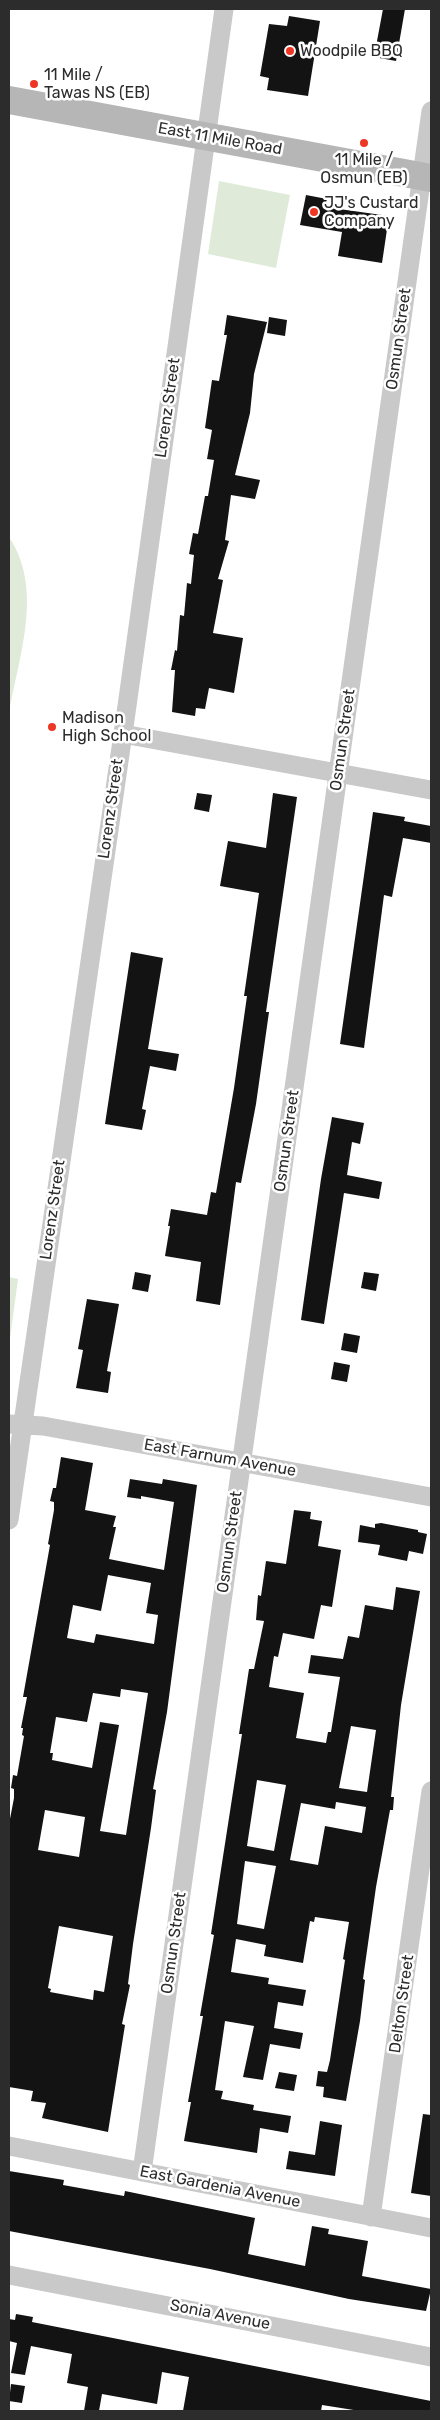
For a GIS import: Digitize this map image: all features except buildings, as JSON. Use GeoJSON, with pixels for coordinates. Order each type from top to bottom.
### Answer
{"type":"FeatureCollection","features":[{"type":"Feature","properties":{"kind":"main road","name":"East 11 Mile Road"},"geometry":{"type":"LineString","coordinates":[[9,100],[426,177]]}},
{"type":"Feature","properties":{"kind":"street","name":"Lorenz Street"},"geometry":{"type":"LineString","coordinates":[[9,1520],[15,1424],[122,734],[224,9]]}},
{"type":"Feature","properties":{"kind":"street","name":"Osmun Street"},"geometry":{"type":"LineString","coordinates":[[142,2172],[338,772],[426,177],[431,111]]}},
{"type":"Feature","properties":{"kind":"street"},"geometry":{"type":"LineString","coordinates":[[122,734],[431,790]]}},
{"type":"Feature","properties":{"kind":"street","name":"East Farnum Avenue"},"geometry":{"type":"LineString","coordinates":[[15,1424],[43,1426],[431,1498]]}},
{"type":"Feature","properties":{"kind":"street","name":"Delton Street"},"geometry":{"type":"LineString","coordinates":[[371,2217],[431,1791]]}},
{"type":"Feature","properties":{"kind":"street","name":"East Gardenia Avenue"},"geometry":{"type":"LineString","coordinates":[[9,2146],[431,2228]]}},
{"type":"Feature","properties":{"kind":"street","name":"Sonia Avenue"},"geometry":{"type":"LineString","coordinates":[[9,2275],[431,2357]]}},
{"type":"Feature","properties":{"kind":"green space"},"geometry":{"type":"Polygon","coordinates":[[[219,181],[290,195],[276,268],[208,254],[219,181]]]}},
{"type":"Feature","properties":{"kind":"green space"},"geometry":{"type":"Polygon","coordinates":[[[9,537],[19,557],[25,578],[27,601],[23,646],[9,713],[9,537]]]}},
{"type":"Feature","properties":{"kind":"green space"},"geometry":{"type":"Polygon","coordinates":[[[9,1277],[18,1279],[9,1346],[9,1277]]]}},
{"type":"Feature","properties":{"kind":"place","name":"Woodpile BBQ"},"geometry":{"type":"Point","coordinates":[290,51]}},
{"type":"Feature","properties":{"kind":"place","name":"11 Mile / Tawas NS (EB)"},"geometry":{"type":"Point","coordinates":[34,84]}},
{"type":"Feature","properties":{"kind":"place","name":"11 Mile / Osmun (EB)"},"geometry":{"type":"Point","coordinates":[364,143]}},
{"type":"Feature","properties":{"kind":"place","name":"JJ's Custard Company"},"geometry":{"type":"Point","coordinates":[314,212]}},
{"type":"Feature","properties":{"kind":"place","name":"Madison High School"},"geometry":{"type":"Point","coordinates":[52,727]}}]}
